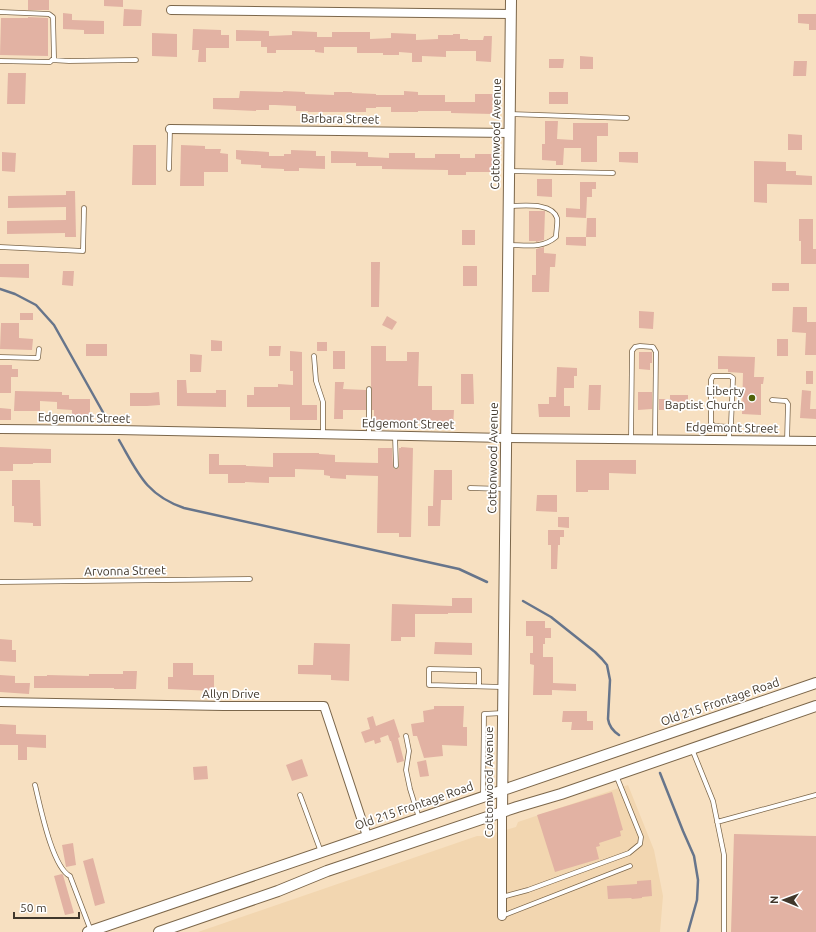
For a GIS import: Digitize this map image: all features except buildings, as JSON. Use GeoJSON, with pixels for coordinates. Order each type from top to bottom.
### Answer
{"type":"FeatureCollection","features":[{"type":"Feature","properties":{"kind":"street","name":"Cottonwood Avenue"},"geometry":{"type":"LineString","coordinates":[[502,916],[502,713],[511,0]]}},
{"type":"Feature","properties":{"kind":"street"},"geometry":{"type":"LineString","coordinates":[[171,10],[511,14]]}},
{"type":"Feature","properties":{"kind":"street","name":"Barbara Street"},"geometry":{"type":"LineString","coordinates":[[170,129],[509,134]]}},
{"type":"Feature","properties":{"kind":"street","name":"Edgemont Street"},"geometry":{"type":"LineString","coordinates":[[0,429],[506,438],[816,441]]}},
{"type":"Feature","properties":{"kind":"street","name":"Old 215 Frontage Road"},"geometry":{"type":"LineString","coordinates":[[89,932],[816,683]]}},
{"type":"Feature","properties":{"kind":"street","name":"Allyn Drive"},"geometry":{"type":"LineString","coordinates":[[0,702],[223,706],[324,706],[366,836]]}},
{"type":"Feature","properties":{"kind":"street"},"geometry":{"type":"LineString","coordinates":[[159,932],[278,891],[335,869],[502,812],[561,794],[816,706]]}},
{"type":"Feature","properties":{"kind":"lane"},"geometry":{"type":"LineString","coordinates":[[0,12],[49,14],[53,17],[54,58],[52,60]]}},
{"type":"Feature","properties":{"kind":"lane"},"geometry":{"type":"LineString","coordinates":[[0,61],[50,62],[52,60],[136,60]]}},
{"type":"Feature","properties":{"kind":"lane"},"geometry":{"type":"LineString","coordinates":[[509,114],[626,118]]}},
{"type":"Feature","properties":{"kind":"lane"},"geometry":{"type":"LineString","coordinates":[[169,169],[170,129]]}},
{"type":"Feature","properties":{"kind":"lane"},"geometry":{"type":"LineString","coordinates":[[509,171],[613,173]]}},
{"type":"Feature","properties":{"kind":"lane"},"geometry":{"type":"LineString","coordinates":[[508,206],[546,207],[553,211],[557,218],[556,237],[550,242],[536,246],[508,245]]}},
{"type":"Feature","properties":{"kind":"lane"},"geometry":{"type":"LineString","coordinates":[[0,247],[83,251],[84,208]]}},
{"type":"Feature","properties":{"kind":"lane"},"geometry":{"type":"LineString","coordinates":[[632,439],[632,351],[635,347],[640,346],[653,347],[656,352],[655,440]]}},
{"type":"Feature","properties":{"kind":"lane"},"geometry":{"type":"LineString","coordinates":[[0,357],[38,358],[39,349]]}},
{"type":"Feature","properties":{"kind":"lane"},"geometry":{"type":"LineString","coordinates":[[314,356],[316,381],[323,402],[323,434]]}},
{"type":"Feature","properties":{"kind":"lane"},"geometry":{"type":"LineString","coordinates":[[729,440],[729,430],[730,427],[731,424],[733,378],[730,376],[713,376],[711,380],[710,423],[714,426],[730,427]]}},
{"type":"Feature","properties":{"kind":"lane"},"geometry":{"type":"LineString","coordinates":[[369,389],[369,435]]}},
{"type":"Feature","properties":{"kind":"lane"},"geometry":{"type":"LineString","coordinates":[[772,400],[786,401],[788,404],[787,441]]}},
{"type":"Feature","properties":{"kind":"lane"},"geometry":{"type":"LineString","coordinates":[[395,436],[396,466]]}},
{"type":"Feature","properties":{"kind":"lane"},"geometry":{"type":"LineString","coordinates":[[470,488],[505,489]]}},
{"type":"Feature","properties":{"kind":"lane","name":"Arvonna Street"},"geometry":{"type":"LineString","coordinates":[[0,582],[250,579]]}},
{"type":"Feature","properties":{"kind":"lane"},"geometry":{"type":"LineString","coordinates":[[479,686],[479,670],[429,669],[429,685],[503,687]]}},
{"type":"Feature","properties":{"kind":"lane"},"geometry":{"type":"LineString","coordinates":[[483,796],[484,714],[502,713]]}},
{"type":"Feature","properties":{"kind":"lane"},"geometry":{"type":"LineString","coordinates":[[406,736],[409,751],[406,770],[410,789],[420,818]]}},
{"type":"Feature","properties":{"kind":"lane"},"geometry":{"type":"LineString","coordinates":[[692,749],[713,801],[724,855],[724,932]]}},
{"type":"Feature","properties":{"kind":"lane"},"geometry":{"type":"LineString","coordinates":[[502,897],[528,890],[629,853],[640,844],[641,837],[616,775]]}},
{"type":"Feature","properties":{"kind":"lane"},"geometry":{"type":"LineString","coordinates":[[35,785],[49,838],[66,874],[70,876],[89,932]]}},
{"type":"Feature","properties":{"kind":"lane"},"geometry":{"type":"LineString","coordinates":[[300,795],[321,852]]}},
{"type":"Feature","properties":{"kind":"lane"},"geometry":{"type":"LineString","coordinates":[[717,822],[816,795]]}},
{"type":"Feature","properties":{"kind":"lane"},"geometry":{"type":"LineString","coordinates":[[502,916],[630,866]]}},
{"type":"Feature","properties":{"kind":"shaded area"},"geometry":{"type":"Polygon","coordinates":[[[628,785],[654,850],[663,896],[660,932],[198,932],[477,836],[483,836],[516,827],[518,822],[628,785]]]}},
{"type":"Feature","properties":{"kind":"waterway"},"geometry":{"type":"LineString","coordinates":[[0,289],[15,294],[36,305],[54,325],[109,423]]}},
{"type":"Feature","properties":{"kind":"waterway"},"geometry":{"type":"LineString","coordinates":[[119,440],[144,482],[160,497],[171,503],[184,508],[459,569],[487,582]]}},
{"type":"Feature","properties":{"kind":"waterway"},"geometry":{"type":"LineString","coordinates":[[523,601],[551,617],[595,652],[607,665],[610,680],[608,719],[609,724],[619,735]]}},
{"type":"Feature","properties":{"kind":"waterway"},"geometry":{"type":"LineString","coordinates":[[660,773],[694,856],[698,880],[697,900],[688,932]]}},
{"type":"Feature","properties":{"kind":"place","name":"Liberty Baptist Church"},"geometry":{"type":"Point","coordinates":[752,398]}}]}
